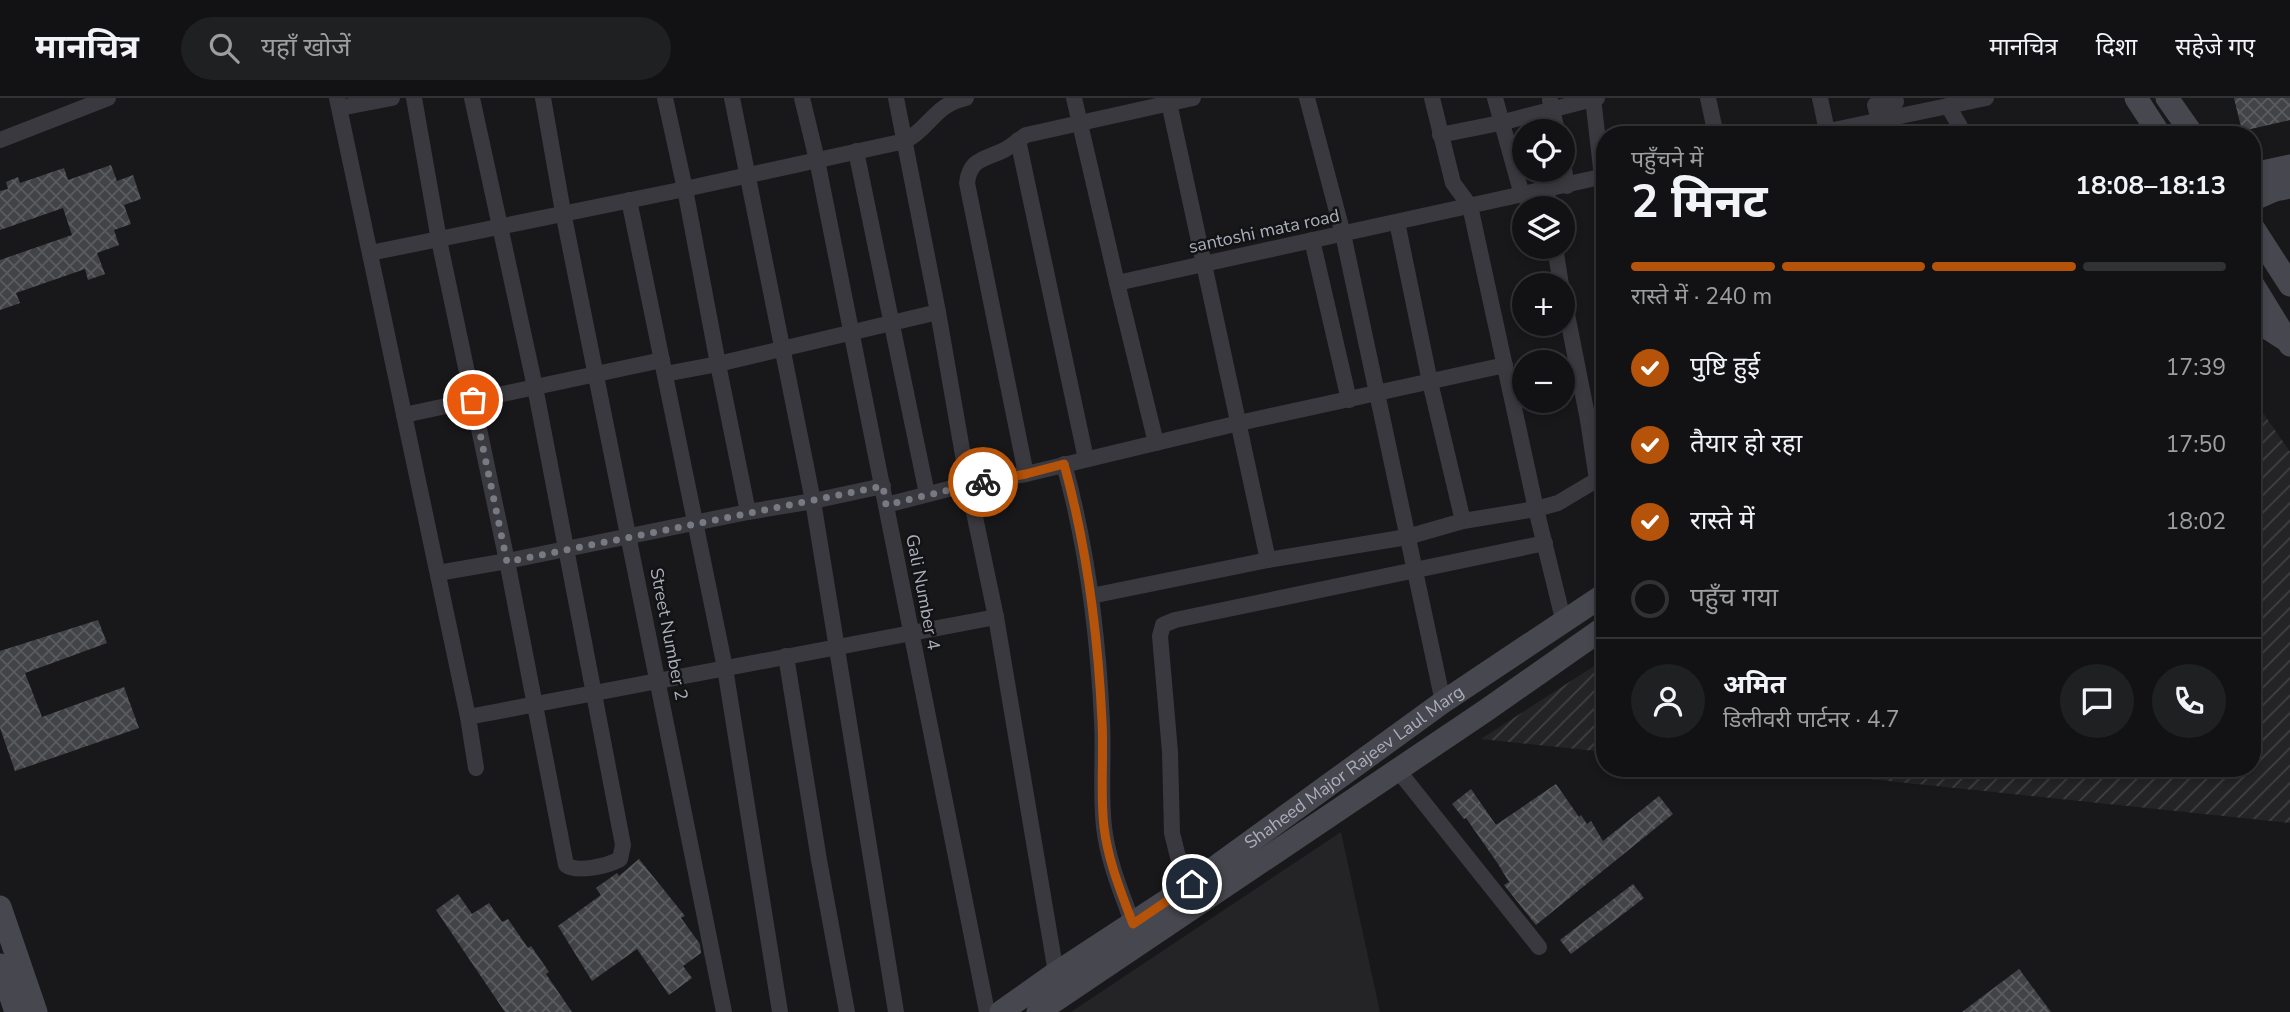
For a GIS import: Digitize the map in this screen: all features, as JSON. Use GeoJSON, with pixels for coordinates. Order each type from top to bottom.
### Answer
{"type":"FeatureCollection","features":[{"type":"Feature","properties":{"kind":"street"},"geometry":{"type":"LineString","coordinates":[[0,140],[108,98]]}},
{"type":"Feature","properties":{"kind":"street"},"geometry":{"type":"LineString","coordinates":[[392,98],[338,103],[468,717],[476,768]]}},
{"type":"Feature","properties":{"kind":"street"},"geometry":{"type":"LineString","coordinates":[[414,98],[439,240],[507,562],[566,865],[574,869],[614,862],[620,859],[623,845],[535,387],[472,98]]}},
{"type":"Feature","properties":{"kind":"street","name":"Street Number 2"},"geometry":{"type":"LineString","coordinates":[[543,98],[563,212],[724,1012]]}},
{"type":"Feature","properties":{"kind":"street"},"geometry":{"type":"LineString","coordinates":[[665,98],[748,512]]}},
{"type":"Feature","properties":{"kind":"street"},"geometry":{"type":"LineString","coordinates":[[732,98],[813,501],[896,1012]]}},
{"type":"Feature","properties":{"kind":"street","name":"Gali Number 4"},"geometry":{"type":"LineString","coordinates":[[802,98],[852,331],[988,1012]]}},
{"type":"Feature","properties":{"kind":"street"},"geometry":{"type":"LineString","coordinates":[[897,98],[939,312],[968,484],[996,617],[1056,973]]}},
{"type":"Feature","properties":{"kind":"street"},"geometry":{"type":"LineString","coordinates":[[370,253],[905,141],[916,135],[937,110],[967,98]]}},
{"type":"Feature","properties":{"kind":"street"},"geometry":{"type":"LineString","coordinates":[[1074,98],[1156,443]]}},
{"type":"Feature","properties":{"kind":"street"},"geometry":{"type":"LineString","coordinates":[[1026,474],[967,183],[969,171],[974,164],[1040,131],[1168,101],[1193,98]]}},
{"type":"Feature","properties":{"kind":"street"},"geometry":{"type":"LineString","coordinates":[[1307,98],[1343,234],[1443,702]]}},
{"type":"Feature","properties":{"kind":"street"},"geometry":{"type":"LineString","coordinates":[[1432,98],[1452,183],[1470,206],[1536,509],[1564,623]]}},
{"type":"Feature","properties":{"kind":"street"},"geometry":{"type":"LineString","coordinates":[[1495,98],[1522,195]]}},
{"type":"Feature","properties":{"kind":"street"},"geometry":{"type":"LineString","coordinates":[[1440,135],[1500,123],[1551,103],[1594,98],[1597,126]]}},
{"type":"Feature","properties":{"kind":"street"},"geometry":{"type":"LineString","coordinates":[[1707,98],[1714,126]]}},
{"type":"Feature","properties":{"kind":"street"},"geometry":{"type":"LineString","coordinates":[[1820,98],[1826,126]]}},
{"type":"Feature","properties":{"kind":"street"},"geometry":{"type":"LineString","coordinates":[[1879,120],[1875,105],[1896,102],[1895,98]]}},
{"type":"Feature","properties":{"kind":"street"},"geometry":{"type":"LineString","coordinates":[[1851,126],[1986,98]]}},
{"type":"Feature","properties":{"kind":"street"},"geometry":{"type":"LineString","coordinates":[[2136,98],[2154,126]]}},
{"type":"Feature","properties":{"kind":"street"},"geometry":{"type":"LineString","coordinates":[[2167,98],[2189,126]]}},
{"type":"Feature","properties":{"kind":"street"},"geometry":{"type":"LineString","coordinates":[[1168,101],[1268,560]]}},
{"type":"Feature","properties":{"kind":"street"},"geometry":{"type":"LineString","coordinates":[[1948,106],[1960,126]]}},
{"type":"Feature","properties":{"kind":"street"},"geometry":{"type":"LineString","coordinates":[[1018,140],[1086,459]]}},
{"type":"Feature","properties":{"kind":"street"},"geometry":{"type":"LineString","coordinates":[[856,151],[927,494]]}},
{"type":"Feature","properties":{"kind":"street"},"geometry":{"type":"LineString","coordinates":[[2261,163],[2283,167]]}},
{"type":"Feature","properties":{"kind":"street"},"geometry":{"type":"LineString","coordinates":[[2261,173],[2283,167]]}},
{"type":"Feature","properties":{"kind":"street","name":"santoshi mata road"},"geometry":{"type":"LineString","coordinates":[[1117,283],[1596,179]]}},
{"type":"Feature","properties":{"kind":"street"},"geometry":{"type":"LineString","coordinates":[[1566,182],[1567,186]]}},
{"type":"Feature","properties":{"kind":"street"},"geometry":{"type":"LineString","coordinates":[[2261,196],[2274,190],[2290,187]]}},
{"type":"Feature","properties":{"kind":"street"},"geometry":{"type":"LineString","coordinates":[[1546,190],[1547,196]]}},
{"type":"Feature","properties":{"kind":"street"},"geometry":{"type":"LineString","coordinates":[[629,200],[725,668],[780,1012]]}},
{"type":"Feature","properties":{"kind":"street"},"geometry":{"type":"LineString","coordinates":[[1397,222],[1430,382],[1463,521]]}},
{"type":"Feature","properties":{"kind":"street"},"geometry":{"type":"LineString","coordinates":[[1312,240],[1349,400]]}},
{"type":"Feature","properties":{"kind":"street"},"geometry":{"type":"LineString","coordinates":[[2261,240],[2289,284]]}},
{"type":"Feature","properties":{"kind":"street"},"geometry":{"type":"LineString","coordinates":[[2289,284],[2286,265],[2290,247]]}},
{"type":"Feature","properties":{"kind":"street"},"geometry":{"type":"LineString","coordinates":[[2261,298],[2289,344]]}},
{"type":"Feature","properties":{"kind":"street"},"geometry":{"type":"LineString","coordinates":[[404,415],[596,374],[718,364],[939,312]]}},
{"type":"Feature","properties":{"kind":"street"},"geometry":{"type":"LineString","coordinates":[[2261,324],[2289,344]]}},
{"type":"Feature","properties":{"kind":"street"},"geometry":{"type":"LineString","coordinates":[[1571,336],[1596,455]]}},
{"type":"Feature","properties":{"kind":"street"},"geometry":{"type":"LineString","coordinates":[[886,505],[968,484],[1026,474],[1505,365]]}},
{"type":"Feature","properties":{"kind":"street"},"geometry":{"type":"LineString","coordinates":[[1588,420],[1596,416]]}},
{"type":"Feature","properties":{"kind":"street"},"geometry":{"type":"LineString","coordinates":[[1064,464],[1075,503],[1091,596],[1102,723],[1104,829],[1114,875],[1133,924]]}},
{"type":"Feature","properties":{"kind":"street"},"geometry":{"type":"LineString","coordinates":[[1091,596],[1268,560],[1407,537],[1463,521],[1536,509],[1558,503],[1596,480]]}},
{"type":"Feature","properties":{"kind":"street"},"geometry":{"type":"LineString","coordinates":[[438,573],[507,562],[883,486]]}},
{"type":"Feature","properties":{"kind":"street"},"geometry":{"type":"LineString","coordinates":[[1192,884],[1178,857],[1172,834],[1170,739],[1160,636],[1163,625],[1175,620],[1545,544]]}},
{"type":"Feature","properties":{"kind":"street","name":"Shaheed Major Rajeev Laul Marg"},"geometry":{"type":"LineString","coordinates":[[1000,1012],[1192,884],[1443,702],[1596,600]]}},
{"type":"Feature","properties":{"kind":"street"},"geometry":{"type":"LineString","coordinates":[[468,717],[996,617]]}},
{"type":"Feature","properties":{"kind":"street","name":"Shaheed Major Rajeev Laul Marg"},"geometry":{"type":"LineString","coordinates":[[1038,1012],[1596,633]]}},
{"type":"Feature","properties":{"kind":"street"},"geometry":{"type":"LineString","coordinates":[[786,656],[847,1012]]}},
{"type":"Feature","properties":{"kind":"street"},"geometry":{"type":"LineString","coordinates":[[1397,769],[1539,947]]}},
{"type":"Feature","properties":{"kind":"street"},"geometry":{"type":"LineString","coordinates":[[0,909],[36,1012]]}},
{"type":"Feature","properties":{"kind":"street"},"geometry":{"type":"LineString","coordinates":[[0,965],[16,1012]]}},
{"type":"Feature","properties":{"kind":"shaded area"},"geometry":{"type":"Polygon","coordinates":[[[2261,410],[2290,452],[2290,823],[1850,777],[2261,777],[2261,410]]]}},
{"type":"Feature","properties":{"kind":"shaded area"},"geometry":{"type":"Polygon","coordinates":[[[1596,665],[1596,751],[1481,739],[1596,665]]]}},
{"type":"Feature","properties":{"kind":"shaded area"},"geometry":{"type":"Polygon","coordinates":[[[1341,832],[1380,1012],[1071,1012],[1341,832]]]}},
{"type":"Feature","properties":{"kind":"building"},"geometry":{"type":"Polygon","coordinates":[[[2234,98],[2290,98],[2290,120],[2261,127],[2241,126],[2234,98]]]}},
{"type":"Feature","properties":{"kind":"building"},"geometry":{"type":"Polygon","coordinates":[[[111,165],[117,181],[133,175],[141,199],[124,205],[131,224],[114,230],[119,245],[97,253],[105,274],[88,280],[85,269],[16,293],[20,303],[0,310],[0,260],[72,235],[63,208],[0,230],[0,191],[8,189],[6,182],[18,177],[20,183],[64,168],[68,180],[111,165]]]}},
{"type":"Feature","properties":{"kind":"building"},"geometry":{"type":"Polygon","coordinates":[[[98,620],[107,643],[25,673],[42,717],[124,687],[139,728],[15,771],[0,728],[0,651],[98,620]]]}},
{"type":"Feature","properties":{"kind":"building"},"geometry":{"type":"Polygon","coordinates":[[[1556,784],[1579,817],[1581,815],[1587,824],[1591,821],[1603,841],[1659,796],[1673,814],[1536,925],[1504,885],[1509,882],[1498,864],[1466,818],[1464,819],[1452,804],[1471,789],[1496,825],[1556,784]]]}},
{"type":"Feature","properties":{"kind":"building"},"geometry":{"type":"Polygon","coordinates":[[[639,859],[685,916],[681,918],[700,944],[701,953],[683,966],[692,978],[669,995],[637,949],[592,981],[558,926],[601,895],[596,888],[617,873],[619,876],[639,859]]]}},
{"type":"Feature","properties":{"kind":"building"},"geometry":{"type":"Polygon","coordinates":[[[1633,884],[1644,898],[1571,954],[1560,940],[1633,884]]]}},
{"type":"Feature","properties":{"kind":"building"},"geometry":{"type":"Polygon","coordinates":[[[458,894],[472,914],[489,903],[502,922],[508,919],[549,972],[546,974],[572,1012],[505,1012],[436,910],[458,894]]]}},
{"type":"Feature","properties":{"kind":"building"},"geometry":{"type":"Polygon","coordinates":[[[2019,969],[2051,1012],[1962,1012],[2019,969]]]}},
{"type":"Feature","properties":{"kind":"way so far"},"geometry":{"type":"LineString","coordinates":[[473,400],[507,562],[883,486],[886,505],[983,482]]}},
{"type":"Feature","properties":{"kind":"route"},"geometry":{"type":"LineString","coordinates":[[983,482],[1064,464],[1075,503],[1091,596],[1102,723],[1104,829],[1114,875],[1133,924],[1192,884]]}}]}
